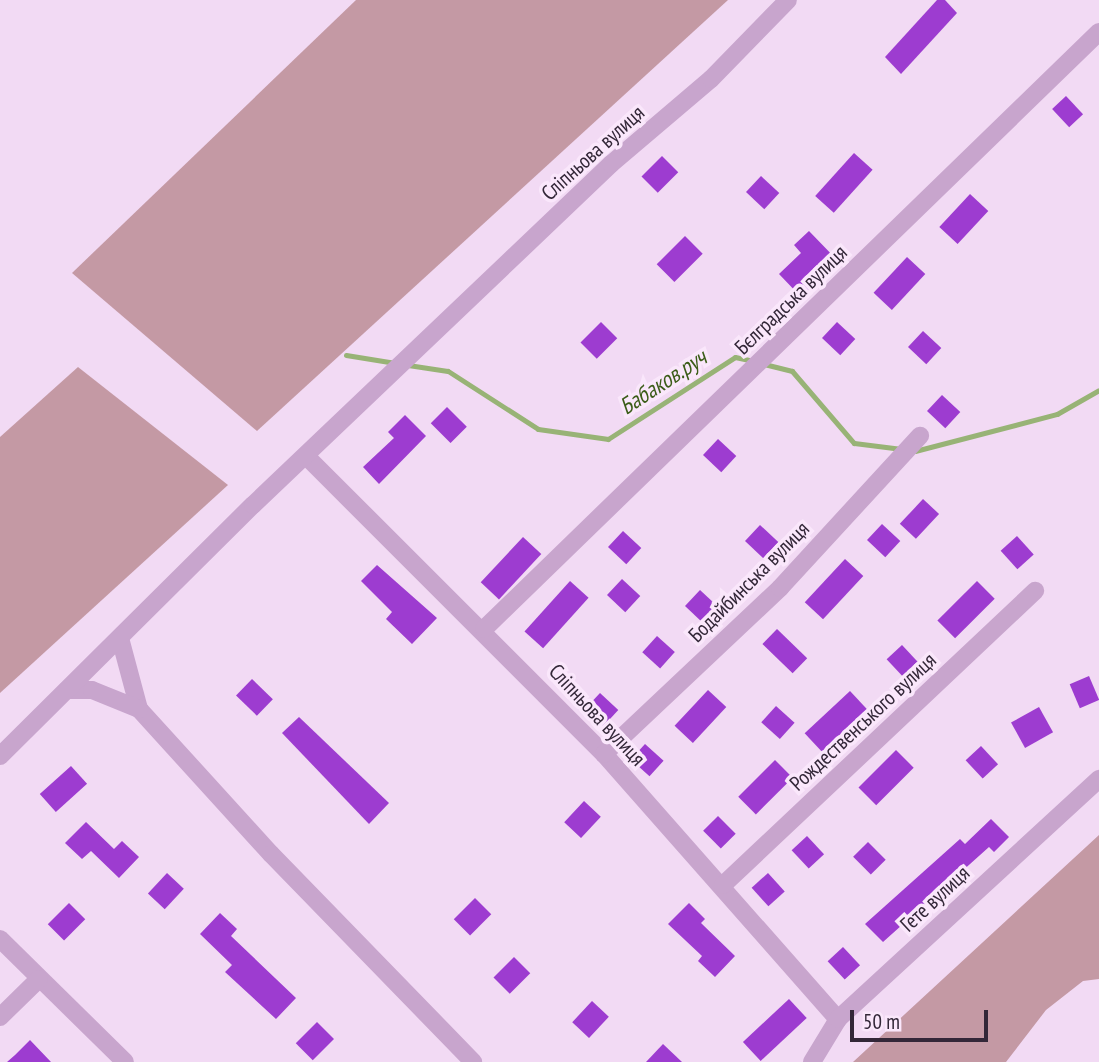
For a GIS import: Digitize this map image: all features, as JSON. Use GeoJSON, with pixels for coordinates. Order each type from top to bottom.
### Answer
{"type":"FeatureCollection","features":[{"type":"Feature","properties":{"kind":"street","name":"Сліпньова вулиця"},"geometry":{"type":"LineString","coordinates":[[0,755],[253,505],[308,458],[611,164],[711,79],[788,0]]}},
{"type":"Feature","properties":{"kind":"street","name":"Бєлградська вулиця"},"geometry":{"type":"LineString","coordinates":[[484,629],[1099,32]]}},
{"type":"Feature","properties":{"kind":"street","name":"Бодайбинська вулиця"},"geometry":{"type":"LineString","coordinates":[[604,754],[780,588],[920,436]]}},
{"type":"Feature","properties":{"kind":"street","name":"Сліпньова вулиця"},"geometry":{"type":"LineString","coordinates":[[308,458],[484,629],[604,754],[723,885],[838,1019]]}},
{"type":"Feature","properties":{"kind":"street","name":"Рождественського вулиця"},"geometry":{"type":"LineString","coordinates":[[723,885],[1035,591]]}},
{"type":"Feature","properties":{"kind":"street"},"geometry":{"type":"LineString","coordinates":[[120,638],[139,709]]}},
{"type":"Feature","properties":{"kind":"street"},"geometry":{"type":"LineString","coordinates":[[67,690],[92,690],[139,709],[271,854],[473,1062]]}},
{"type":"Feature","properties":{"kind":"street","name":"Гете вулиця"},"geometry":{"type":"LineString","coordinates":[[812,1062],[838,1019],[1099,779]]}},
{"type":"Feature","properties":{"kind":"street"},"geometry":{"type":"LineString","coordinates":[[0,939],[125,1062]]}},
{"type":"Feature","properties":{"kind":"street"},"geometry":{"type":"LineString","coordinates":[[0,1017],[38,979]]}},
{"type":"Feature","properties":{"kind":"shaded area"},"geometry":{"type":"Polygon","coordinates":[[[356,0],[728,0],[257,431],[72,273],[356,0]]]}},
{"type":"Feature","properties":{"kind":"shaded area"},"geometry":{"type":"Polygon","coordinates":[[[78,367],[228,485],[0,693],[0,437],[78,367]]]}},
{"type":"Feature","properties":{"kind":"shaded area"},"geometry":{"type":"Polygon","coordinates":[[[1099,835],[1099,979],[1083,981],[1046,1010],[1006,1062],[853,1062],[1099,835]]]}},
{"type":"Feature","properties":{"kind":"building"},"geometry":{"type":"Polygon","coordinates":[[[937,0],[945,0],[957,13],[901,74],[885,57],[937,0]]]}},
{"type":"Feature","properties":{"kind":"building"},"geometry":{"type":"Polygon","coordinates":[[[1066,96],[1083,114],[1069,127],[1052,109],[1066,96]]]}},
{"type":"Feature","properties":{"kind":"building"},"geometry":{"type":"Polygon","coordinates":[[[854,153],[873,170],[834,213],[815,196],[854,153]]]}},
{"type":"Feature","properties":{"kind":"building"},"geometry":{"type":"Polygon","coordinates":[[[662,156],[678,172],[658,193],[641,177],[662,156]]]}},
{"type":"Feature","properties":{"kind":"building"},"geometry":{"type":"Polygon","coordinates":[[[761,176],[779,193],[764,209],[746,192],[761,176]]]}},
{"type":"Feature","properties":{"kind":"building"},"geometry":{"type":"Polygon","coordinates":[[[970,194],[988,211],[958,244],[939,227],[970,194]]]}},
{"type":"Feature","properties":{"kind":"building"},"geometry":{"type":"Polygon","coordinates":[[[809,231],[839,262],[801,297],[779,274],[801,253],[794,245],[809,231]]]}},
{"type":"Feature","properties":{"kind":"building"},"geometry":{"type":"Polygon","coordinates":[[[685,236],[703,254],[674,282],[657,264],[685,236]]]}},
{"type":"Feature","properties":{"kind":"building"},"geometry":{"type":"Polygon","coordinates":[[[907,257],[925,274],[892,310],[874,293],[907,257]]]}},
{"type":"Feature","properties":{"kind":"building"},"geometry":{"type":"Polygon","coordinates":[[[601,322],[617,338],[597,359],[580,343],[601,322]]]}},
{"type":"Feature","properties":{"kind":"building"},"geometry":{"type":"Polygon","coordinates":[[[837,322],[855,339],[840,355],[822,338],[837,322]]]}},
{"type":"Feature","properties":{"kind":"building"},"geometry":{"type":"Polygon","coordinates":[[[923,331],[941,348],[926,364],[908,347],[923,331]]]}},
{"type":"Feature","properties":{"kind":"building"},"geometry":{"type":"Polygon","coordinates":[[[942,395],[960,412],[945,428],[927,411],[942,395]]]}},
{"type":"Feature","properties":{"kind":"building"},"geometry":{"type":"Polygon","coordinates":[[[447,407],[467,427],[451,443],[431,423],[447,407]]]}},
{"type":"Feature","properties":{"kind":"building"},"geometry":{"type":"Polygon","coordinates":[[[405,415],[426,436],[379,484],[363,467],[394,438],[388,432],[405,415]]]}},
{"type":"Feature","properties":{"kind":"building"},"geometry":{"type":"Polygon","coordinates":[[[718,439],[736,456],[721,472],[703,455],[718,439]]]}},
{"type":"Feature","properties":{"kind":"building"},"geometry":{"type":"Polygon","coordinates":[[[923,499],[939,514],[916,539],[900,524],[923,499]]]}},
{"type":"Feature","properties":{"kind":"building"},"geometry":{"type":"Polygon","coordinates":[[[882,524],[900,541],[885,557],[867,540],[882,524]]]}},
{"type":"Feature","properties":{"kind":"building"},"geometry":{"type":"Polygon","coordinates":[[[760,525],[778,542],[763,558],[745,541],[760,525]]]}},
{"type":"Feature","properties":{"kind":"building"},"geometry":{"type":"Polygon","coordinates":[[[623,531],[641,548],[626,564],[608,547],[623,531]]]}},
{"type":"Feature","properties":{"kind":"building"},"geometry":{"type":"Polygon","coordinates":[[[1017,536],[1034,555],[1017,569],[1001,551],[1017,536]]]}},
{"type":"Feature","properties":{"kind":"building"},"geometry":{"type":"Polygon","coordinates":[[[523,537],[541,554],[499,599],[481,582],[523,537]]]}},
{"type":"Feature","properties":{"kind":"building"},"geometry":{"type":"Polygon","coordinates":[[[845,559],[863,576],[823,619],[805,602],[845,559]]]}},
{"type":"Feature","properties":{"kind":"building"},"geometry":{"type":"Polygon","coordinates":[[[377,565],[437,618],[412,644],[386,619],[392,612],[361,581],[377,565]]]}},
{"type":"Feature","properties":{"kind":"building"},"geometry":{"type":"Polygon","coordinates":[[[622,579],[640,596],[625,612],[607,595],[622,579]]]}},
{"type":"Feature","properties":{"kind":"building"},"geometry":{"type":"Polygon","coordinates":[[[570,581],[589,598],[543,648],[524,632],[570,581]]]}},
{"type":"Feature","properties":{"kind":"building"},"geometry":{"type":"Polygon","coordinates":[[[977,581],[995,599],[955,638],[937,621],[977,581]]]}},
{"type":"Feature","properties":{"kind":"building"},"geometry":{"type":"Polygon","coordinates":[[[700,590],[718,607],[703,623],[685,606],[700,590]]]}},
{"type":"Feature","properties":{"kind":"building"},"geometry":{"type":"Polygon","coordinates":[[[777,629],[807,658],[793,673],[762,644],[777,629]]]}},
{"type":"Feature","properties":{"kind":"building"},"geometry":{"type":"Polygon","coordinates":[[[657,636],[675,652],[660,668],[642,652],[657,636]]]}},
{"type":"Feature","properties":{"kind":"building"},"geometry":{"type":"Polygon","coordinates":[[[902,645],[919,663],[904,678],[887,659],[902,645]]]}},
{"type":"Feature","properties":{"kind":"building"},"geometry":{"type":"Polygon","coordinates":[[[1089,676],[1099,700],[1080,708],[1070,684],[1089,676]]]}},
{"type":"Feature","properties":{"kind":"building"},"geometry":{"type":"Polygon","coordinates":[[[252,679],[273,699],[257,716],[236,696],[252,679]]]}},
{"type":"Feature","properties":{"kind":"building"},"geometry":{"type":"Polygon","coordinates":[[[708,690],[726,707],[693,743],[675,726],[708,690]]]}},
{"type":"Feature","properties":{"kind":"building"},"geometry":{"type":"Polygon","coordinates":[[[850,691],[867,709],[822,752],[805,733],[850,691]]]}},
{"type":"Feature","properties":{"kind":"building"},"geometry":{"type":"Polygon","coordinates":[[[600,693],[618,710],[603,726],[585,709],[600,693]]]}},
{"type":"Feature","properties":{"kind":"building"},"geometry":{"type":"Polygon","coordinates":[[[776,706],[795,723],[780,739],[761,722],[776,706]]]}},
{"type":"Feature","properties":{"kind":"building"},"geometry":{"type":"Polygon","coordinates":[[[1039,707],[1053,732],[1025,748],[1011,723],[1039,707]]]}},
{"type":"Feature","properties":{"kind":"building"},"geometry":{"type":"Polygon","coordinates":[[[299,717],[389,803],[369,824],[282,733],[299,717]]]}},
{"type":"Feature","properties":{"kind":"building"},"geometry":{"type":"Polygon","coordinates":[[[645,744],[664,761],[650,776],[631,760],[645,744]]]}},
{"type":"Feature","properties":{"kind":"building"},"geometry":{"type":"Polygon","coordinates":[[[981,746],[998,764],[983,779],[966,760],[981,746]]]}},
{"type":"Feature","properties":{"kind":"building"},"geometry":{"type":"Polygon","coordinates":[[[896,750],[914,768],[876,805],[859,787],[896,750]]]}},
{"type":"Feature","properties":{"kind":"building"},"geometry":{"type":"Polygon","coordinates":[[[775,760],[793,778],[756,814],[738,797],[775,760]]]}},
{"type":"Feature","properties":{"kind":"building"},"geometry":{"type":"Polygon","coordinates":[[[71,766],[87,784],[56,812],[40,794],[71,766]]]}},
{"type":"Feature","properties":{"kind":"building"},"geometry":{"type":"Polygon","coordinates":[[[584,801],[601,817],[581,838],[564,822],[584,801]]]}},
{"type":"Feature","properties":{"kind":"building"},"geometry":{"type":"Polygon","coordinates":[[[718,816],[736,834],[721,849],[703,831],[718,816]]]}},
{"type":"Feature","properties":{"kind":"building"},"geometry":{"type":"Polygon","coordinates":[[[991,819],[1009,837],[994,852],[989,847],[883,942],[865,924],[960,839],[965,844],[991,819]]]}},
{"type":"Feature","properties":{"kind":"building"},"geometry":{"type":"Polygon","coordinates":[[[86,822],[114,849],[122,841],[139,857],[119,878],[91,851],[82,859],[65,843],[86,822]]]}},
{"type":"Feature","properties":{"kind":"building"},"geometry":{"type":"Polygon","coordinates":[[[807,836],[824,854],[809,869],[792,850],[807,836]]]}},
{"type":"Feature","properties":{"kind":"building"},"geometry":{"type":"Polygon","coordinates":[[[868,842],[886,860],[871,875],[853,857],[868,842]]]}},
{"type":"Feature","properties":{"kind":"building"},"geometry":{"type":"Polygon","coordinates":[[[167,873],[184,889],[165,909],[148,893],[167,873]]]}},
{"type":"Feature","properties":{"kind":"building"},"geometry":{"type":"Polygon","coordinates":[[[768,873],[785,892],[768,906],[752,888],[768,873]]]}},
{"type":"Feature","properties":{"kind":"building"},"geometry":{"type":"Polygon","coordinates":[[[475,898],[491,914],[470,935],[454,919],[475,898]]]}},
{"type":"Feature","properties":{"kind":"building"},"geometry":{"type":"Polygon","coordinates":[[[69,903],[85,919],[64,940],[48,924],[69,903]]]}},
{"type":"Feature","properties":{"kind":"building"},"geometry":{"type":"Polygon","coordinates":[[[689,903],[705,919],[701,923],[735,956],[715,977],[698,961],[702,956],[668,924],[689,903]]]}},
{"type":"Feature","properties":{"kind":"building"},"geometry":{"type":"Polygon","coordinates":[[[220,913],[237,929],[231,936],[296,998],[276,1019],[225,972],[232,965],[200,934],[220,913]]]}},
{"type":"Feature","properties":{"kind":"building"},"geometry":{"type":"Polygon","coordinates":[[[843,947],[860,965],[845,980],[828,961],[843,947]]]}},
{"type":"Feature","properties":{"kind":"building"},"geometry":{"type":"Polygon","coordinates":[[[514,957],[530,973],[510,994],[493,978],[514,957]]]}},
{"type":"Feature","properties":{"kind":"building"},"geometry":{"type":"Polygon","coordinates":[[[789,999],[807,1018],[761,1061],[743,1042],[789,999]]]}},
{"type":"Feature","properties":{"kind":"building"},"geometry":{"type":"Polygon","coordinates":[[[592,1001],[609,1017],[589,1038],[572,1022],[592,1001]]]}},
{"type":"Feature","properties":{"kind":"building"},"geometry":{"type":"Polygon","coordinates":[[[317,1022],[334,1039],[313,1060],[296,1043],[317,1022]]]}},
{"type":"Feature","properties":{"kind":"building"},"geometry":{"type":"Polygon","coordinates":[[[30,1040],[51,1062],[7,1062],[15,1055],[30,1040]]]}},
{"type":"Feature","properties":{"kind":"building"},"geometry":{"type":"Polygon","coordinates":[[[663,1044],[682,1062],[646,1062],[663,1044]]]}},
{"type":"Feature","properties":{"kind":"waterway","name":"Бабаков.руч"},"geometry":{"type":"LineString","coordinates":[[346,355],[395,363]]}},
{"type":"Feature","properties":{"kind":"waterway","name":"Бабаков.руч"},"geometry":{"type":"LineString","coordinates":[[408,365],[448,371],[538,429],[608,439],[735,357],[754,361]]}},
{"type":"Feature","properties":{"kind":"waterway","name":"Бабаков.руч"},"geometry":{"type":"LineString","coordinates":[[764,364],[792,371],[854,443],[902,449]]}},
{"type":"Feature","properties":{"kind":"waterway","name":"Бабаков.руч"},"geometry":{"type":"LineString","coordinates":[[915,451],[1057,414],[1099,390]]}}]}
